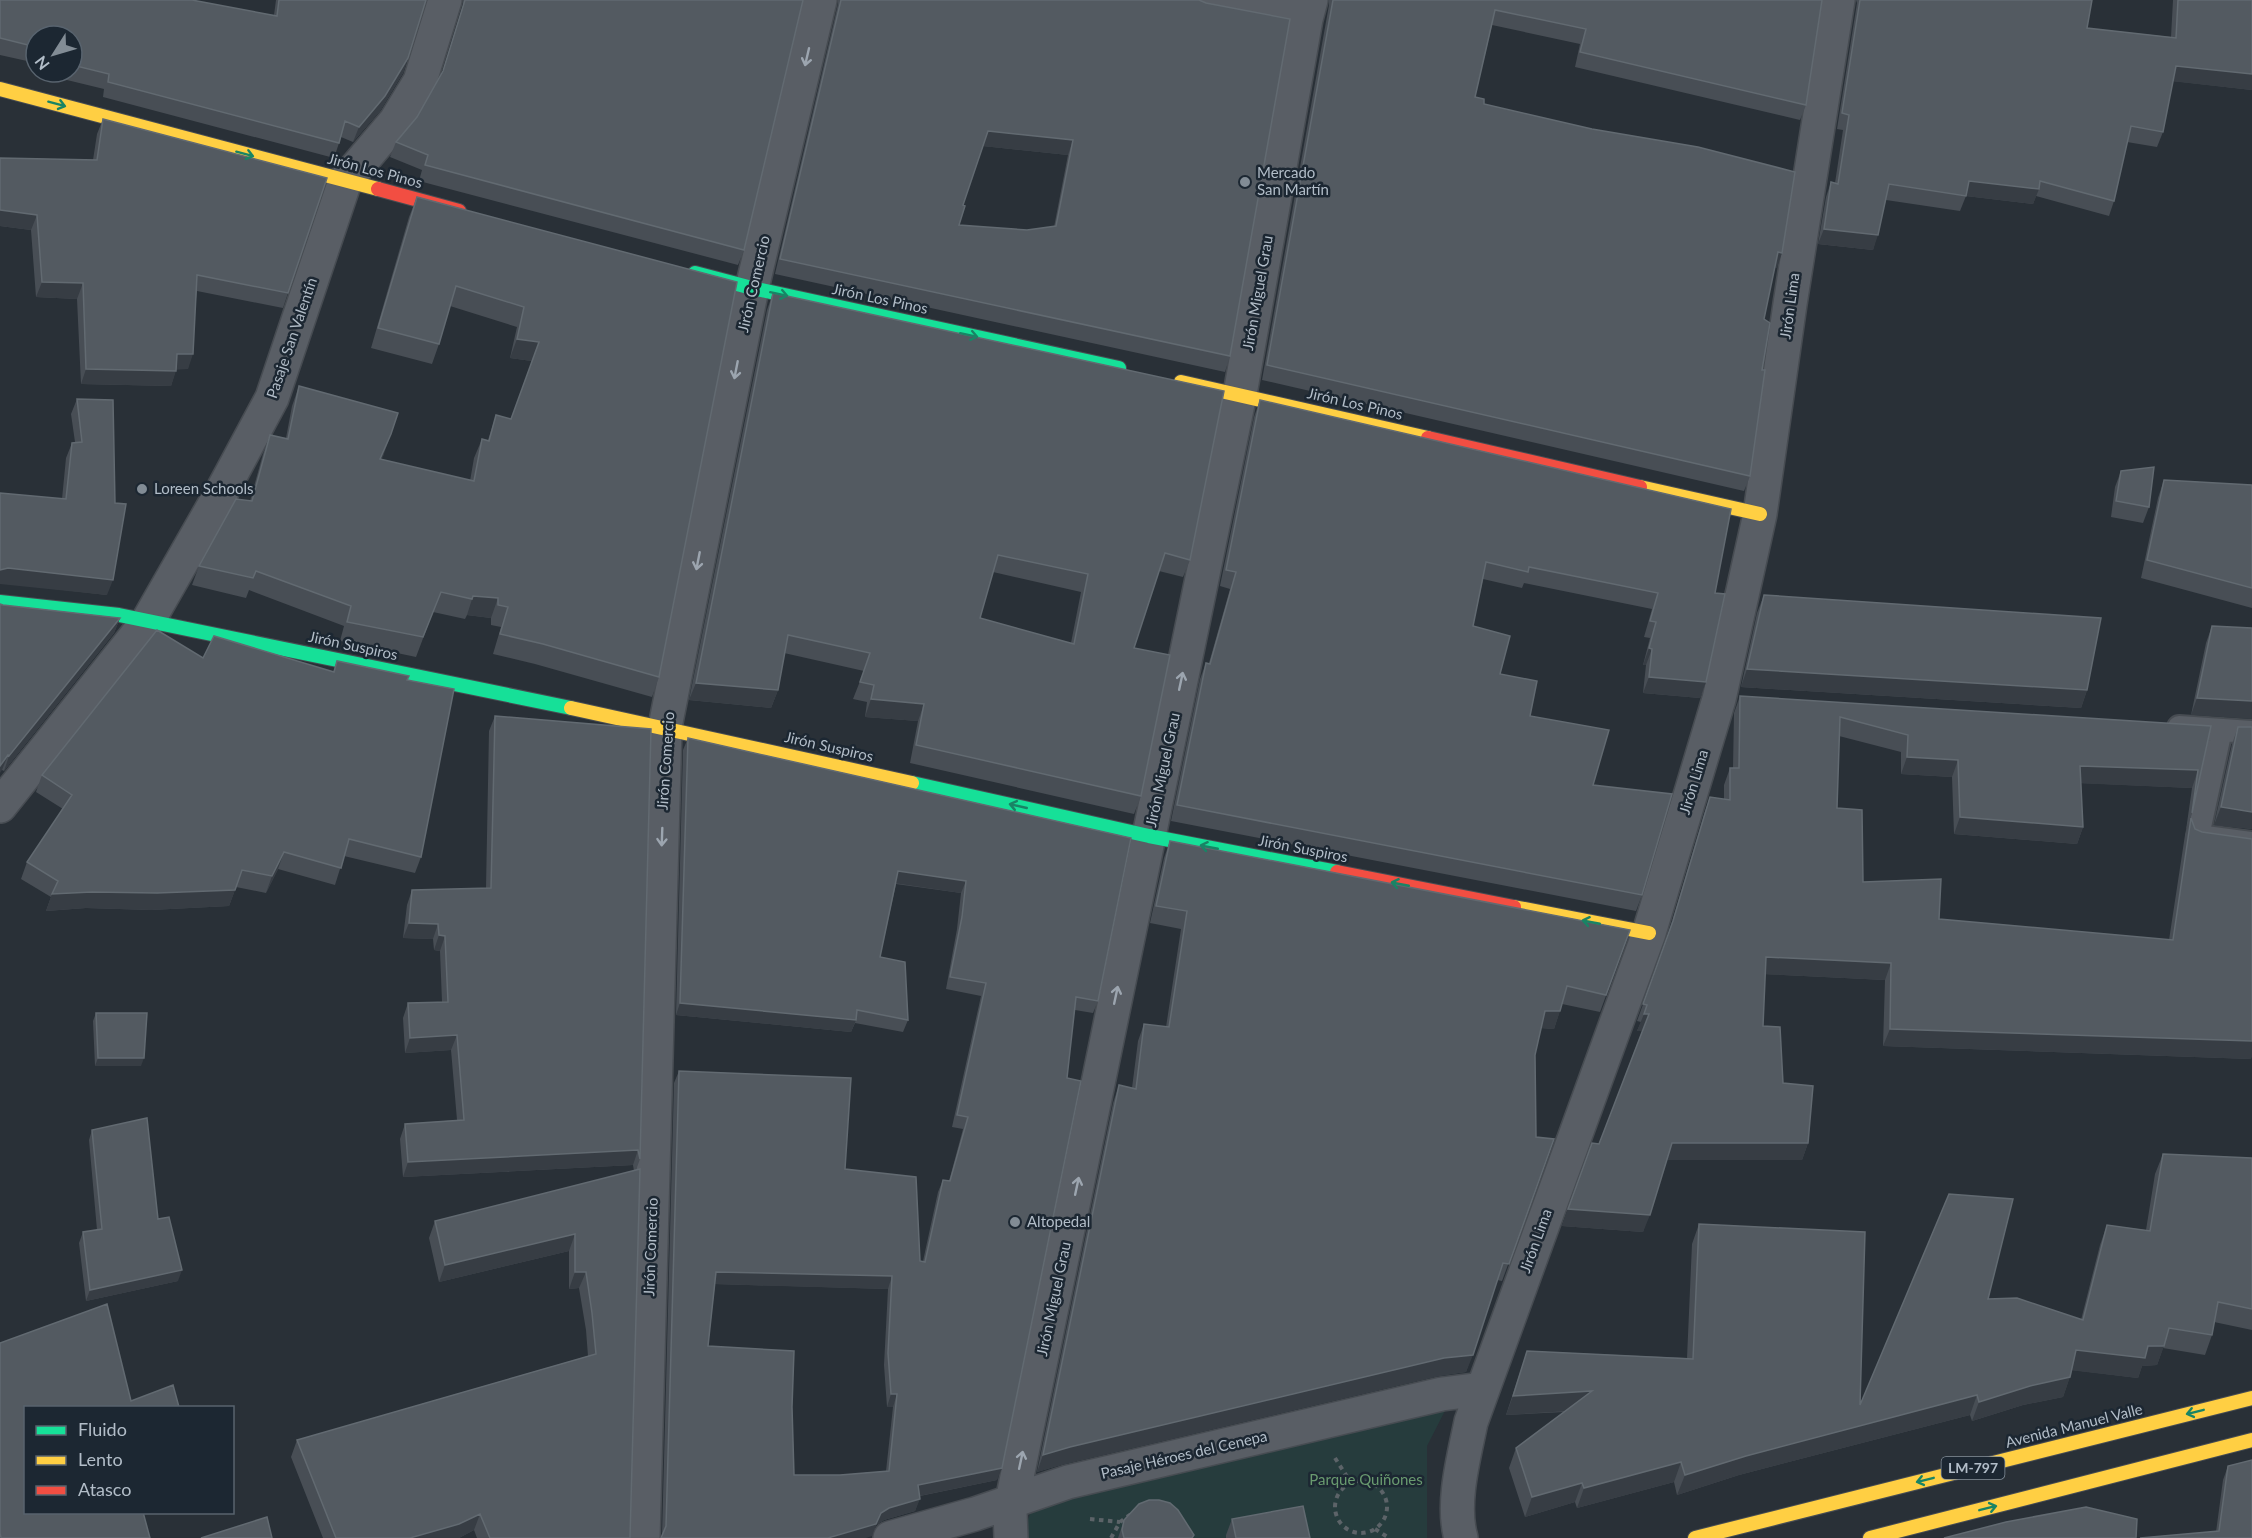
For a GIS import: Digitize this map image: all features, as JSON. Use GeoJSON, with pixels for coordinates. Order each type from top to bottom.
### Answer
{"type":"FeatureCollection","features":[{"type":"Feature","properties":{"kind":"street","name":"Pasaje San Valentín"},"geometry":{"type":"LineString","coordinates":[[0,806],[148,621],[272,398],[345,181],[395,122],[420,81],[445,0]]}},
{"type":"Feature","properties":{"kind":"street","name":"Jirón Comercio"},"geometry":{"type":"LineString","coordinates":[[643,1538],[665,727],[752,288],[820,0]]}},
{"type":"Feature","properties":{"kind":"street"},"geometry":{"type":"LineString","coordinates":[[1204,0],[1308,9]]}},
{"type":"Feature","properties":{"kind":"street","name":"Jirón Lima"},"geometry":{"type":"LineString","coordinates":[[1461,1538],[1457,1526],[1460,1476],[1471,1422],[1731,700],[1838,0]]}},
{"type":"Feature","properties":{"kind":"street","name":"Jirón Miguel Grau"},"geometry":{"type":"LineString","coordinates":[[1011,1538],[1012,1501],[1240,394],[1308,9]]}},
{"type":"Feature","properties":{"kind":"street","name":"Jirón Los Pinos"},"geometry":{"type":"LineString","coordinates":[[0,88],[469,213]]}},
{"type":"Feature","properties":{"kind":"street","name":"Jirón Los Pinos"},"geometry":{"type":"LineString","coordinates":[[684,270],[752,288],[1135,372]]}},
{"type":"Feature","properties":{"kind":"street","name":"Jirón Los Pinos"},"geometry":{"type":"LineString","coordinates":[[1170,379],[1760,514]]}},
{"type":"Feature","properties":{"kind":"street","name":"Jirón Suspiros"},"geometry":{"type":"LineString","coordinates":[[0,602],[119,615],[665,727],[1149,836],[1649,933]]}},
{"type":"Feature","properties":{"kind":"street","name":"Pasaje Héroes del Cenepa"},"geometry":{"type":"LineString","coordinates":[[890,1538],[975,1514],[1068,1482],[1442,1394],[1482,1389]]}},
{"type":"Feature","properties":{"kind":"street","name":"Avenida Manuel Valle"},"geometry":{"type":"LineString","coordinates":[[1695,1538],[2252,1398]]}},
{"type":"Feature","properties":{"kind":"street"},"geometry":{"type":"LineString","coordinates":[[1870,1538],[2252,1440]]}},
{"type":"Feature","properties":{"kind":"lane"},"geometry":{"type":"LineString","coordinates":[[2161,726],[2252,732]]}},
{"type":"Feature","properties":{"kind":"lane"},"geometry":{"type":"LineString","coordinates":[[2221,730],[2198,836],[2252,843]]}},
{"type":"Feature","properties":{"kind":"path"},"geometry":{"type":"LineString","coordinates":[[1368,1482],[1382,1492],[1387,1508],[1382,1523],[1375,1529],[1367,1532],[1351,1531],[1338,1519],[1336,1511],[1339,1494],[1351,1483],[1368,1482]]}},
{"type":"Feature","properties":{"kind":"path"},"geometry":{"type":"LineString","coordinates":[[1111,1538],[1120,1522],[1136,1513]]}},
{"type":"Feature","properties":{"kind":"path"},"geometry":{"type":"LineString","coordinates":[[1375,1529],[1389,1538]]}},
{"type":"Feature","properties":{"kind":"green space","name":"Parque Quiñones"},"geometry":{"type":"Polygon","coordinates":[[[1450,1401],[1427,1446],[1427,1538],[1021,1538],[1030,1514],[1037,1504],[1450,1401]]]}},
{"type":"Feature","properties":{"kind":"building"},"geometry":{"type":"Polygon","coordinates":[[[0,0],[192,0],[277,16],[279,0],[426,0],[408,58],[385,96],[359,127],[345,121],[339,143],[108,82],[109,74],[84,68],[84,24],[24,24],[24,44],[0,38],[0,0]]]}},
{"type":"Feature","properties":{"kind":"building"},"geometry":{"type":"Polygon","coordinates":[[[465,0],[803,0],[744,250],[425,165],[428,155],[396,142],[417,117],[443,71],[465,0]]]}},
{"type":"Feature","properties":{"kind":"building"},"geometry":{"type":"Polygon","coordinates":[[[841,0],[1199,0],[1290,19],[1230,356],[780,259],[841,0]],[[988,131],[963,205],[965,206],[959,225],[1027,230],[1056,226],[1073,140],[988,131]]]}},
{"type":"Feature","properties":{"kind":"building"},"geometry":{"type":"Polygon","coordinates":[[[1333,0],[1822,0],[1806,105],[1580,52],[1586,29],[1495,10],[1475,97],[1484,99],[1484,104],[1592,129],[1698,147],[1795,172],[1782,253],[1778,252],[1764,319],[1770,323],[1762,370],[1765,370],[1750,476],[1267,365],[1333,0]]]}},
{"type":"Feature","properties":{"kind":"building"},"geometry":{"type":"Polygon","coordinates":[[[1860,0],[2092,0],[2087,28],[2176,38],[2178,0],[2252,0],[2252,74],[2176,66],[2163,132],[2131,126],[2114,201],[2040,181],[2039,189],[1969,181],[1966,196],[1889,184],[1878,235],[1824,229],[1831,182],[1838,184],[1849,115],[1842,113],[1860,0]]]}},
{"type":"Feature","properties":{"kind":"building"},"geometry":{"type":"Polygon","coordinates":[[[103,119],[327,178],[288,293],[197,275],[193,354],[177,354],[176,371],[86,369],[83,283],[42,282],[37,215],[0,210],[0,158],[97,160],[103,119]]]}},
{"type":"Feature","properties":{"kind":"building"},"geometry":{"type":"Polygon","coordinates":[[[417,197],[737,282],[659,677],[500,634],[508,607],[498,605],[498,598],[473,596],[472,599],[441,592],[423,637],[347,622],[351,606],[256,571],[253,578],[199,566],[236,499],[252,501],[270,435],[288,439],[299,386],[398,413],[380,459],[474,481],[482,439],[489,441],[496,415],[511,419],[539,342],[517,339],[524,307],[456,286],[439,344],[378,328],[417,197]]]}},
{"type":"Feature","properties":{"kind":"building"},"geometry":{"type":"Polygon","coordinates":[[[773,293],[1224,391],[1190,560],[1165,553],[1134,648],[1170,655],[1141,796],[916,745],[924,704],[871,699],[874,685],[860,682],[870,653],[788,635],[778,690],[696,683],[773,293]],[[998,555],[980,618],[1074,644],[1088,574],[998,555]]]}},
{"type":"Feature","properties":{"kind":"building"},"geometry":{"type":"Polygon","coordinates":[[[77,399],[113,400],[115,503],[126,504],[113,580],[8,568],[0,570],[0,493],[66,499],[72,443],[82,442],[77,399]]]}},
{"type":"Feature","properties":{"kind":"building"},"geometry":{"type":"Polygon","coordinates":[[[1260,400],[1731,509],[1715,593],[1725,594],[1706,682],[1649,677],[1652,649],[1649,648],[1656,622],[1650,621],[1658,593],[1529,567],[1528,572],[1486,562],[1473,626],[1510,636],[1500,674],[1537,681],[1530,716],[1609,730],[1593,785],[1672,794],[1642,895],[1177,805],[1206,663],[1210,664],[1236,572],[1226,570],[1260,400]]]}},
{"type":"Feature","properties":{"kind":"building"},"geometry":{"type":"Polygon","coordinates":[[[2154,467],[2149,507],[2116,501],[2121,471],[2154,467]]]}},
{"type":"Feature","properties":{"kind":"building"},"geometry":{"type":"Polygon","coordinates":[[[2164,480],[2252,485],[2252,588],[2147,560],[2164,480]]]}},
{"type":"Feature","properties":{"kind":"building"},"geometry":{"type":"Polygon","coordinates":[[[1764,595],[2101,618],[2087,690],[1747,669],[1764,595]]]}},
{"type":"Feature","properties":{"kind":"building"},"geometry":{"type":"Polygon","coordinates":[[[0,604],[120,618],[0,766],[0,604]]]}},
{"type":"Feature","properties":{"kind":"building"},"geometry":{"type":"Polygon","coordinates":[[[2212,626],[2252,628],[2252,701],[2197,698],[2212,626]]]}},
{"type":"Feature","properties":{"kind":"building"},"geometry":{"type":"Polygon","coordinates":[[[157,630],[203,658],[214,636],[334,672],[337,661],[409,676],[407,680],[454,689],[421,857],[349,839],[341,868],[284,852],[272,876],[242,870],[235,890],[52,894],[58,881],[27,862],[72,795],[42,775],[157,630]]]}},
{"type":"Feature","properties":{"kind":"building"},"geometry":{"type":"Polygon","coordinates":[[[1740,696],[2211,726],[2192,813],[2198,770],[2080,766],[2083,827],[1960,817],[1958,760],[1907,757],[1908,735],[1840,717],[1837,808],[1862,810],[1863,882],[1941,879],[1939,919],[2173,940],[2191,818],[2195,829],[2202,832],[2252,839],[2252,1041],[1890,1029],[1891,963],[1766,957],[1763,1026],[1780,1027],[1783,1083],[1813,1086],[1808,1143],[1672,1143],[1650,1215],[1568,1209],[1592,1143],[1599,1144],[1649,1014],[1644,1014],[1647,1005],[1643,1004],[1673,921],[1710,797],[1730,800],[1730,768],[1739,768],[1740,696]]]}},
{"type":"Feature","properties":{"kind":"building"},"geometry":{"type":"Polygon","coordinates":[[[495,716],[651,729],[640,1159],[638,1150],[408,1162],[405,1124],[464,1120],[457,1035],[410,1038],[408,1003],[448,1002],[445,936],[439,935],[438,924],[409,923],[412,890],[491,888],[495,716]]]}},
{"type":"Feature","properties":{"kind":"building"},"geometry":{"type":"Polygon","coordinates":[[[2238,727],[2252,727],[2252,812],[2221,807],[2238,727]]]}},
{"type":"Feature","properties":{"kind":"building"},"geometry":{"type":"Polygon","coordinates":[[[688,738],[1131,838],[1098,1001],[1076,997],[1067,1078],[1081,1081],[1002,1468],[918,1485],[920,1499],[889,1508],[881,1513],[876,1524],[828,1538],[661,1538],[666,1526],[679,1071],[851,1078],[845,1169],[916,1177],[920,1261],[925,1262],[943,1180],[950,1181],[968,1117],[957,1115],[986,983],[950,977],[962,917],[966,881],[898,871],[880,957],[905,962],[908,1020],[857,1010],[856,1020],[680,1003],[688,738]],[[716,1272],[708,1346],[794,1351],[792,1407],[794,1475],[840,1475],[889,1471],[897,1394],[891,1394],[888,1353],[892,1276],[716,1272]]]}},
{"type":"Feature","properties":{"kind":"building"},"geometry":{"type":"Polygon","coordinates":[[[1170,841],[1630,930],[1606,995],[1567,986],[1560,1011],[1545,1011],[1535,1055],[1536,1137],[1554,1139],[1509,1264],[1503,1263],[1473,1355],[1444,1358],[1043,1455],[1119,1085],[1136,1089],[1144,1024],[1169,1027],[1187,911],[1156,906],[1170,841]]]}},
{"type":"Feature","properties":{"kind":"building"},"geometry":{"type":"Polygon","coordinates":[[[96,1013],[147,1013],[144,1058],[98,1058],[96,1013]]]}},
{"type":"Feature","properties":{"kind":"building"},"geometry":{"type":"Polygon","coordinates":[[[147,1118],[158,1219],[169,1217],[182,1270],[90,1290],[83,1232],[102,1229],[92,1130],[147,1118]]]}},
{"type":"Feature","properties":{"kind":"building"},"geometry":{"type":"Polygon","coordinates":[[[2163,1154],[2252,1158],[2252,1309],[2218,1302],[2212,1335],[2169,1328],[2164,1346],[2148,1346],[2145,1358],[2076,1350],[2070,1377],[2030,1386],[1979,1402],[1977,1395],[1746,1456],[1685,1475],[1681,1462],[1584,1488],[1582,1483],[1532,1497],[1516,1448],[1592,1391],[1513,1396],[1527,1351],[1693,1359],[1699,1224],[1865,1232],[1860,1405],[1949,1194],[2013,1199],[1988,1299],[2017,1298],[2083,1320],[2107,1225],[2150,1231],[2163,1154]]]}},
{"type":"Feature","properties":{"kind":"building"},"geometry":{"type":"Polygon","coordinates":[[[640,1169],[630,1538],[490,1538],[480,1514],[459,1524],[410,1538],[336,1538],[297,1440],[596,1354],[586,1272],[575,1272],[575,1234],[445,1265],[435,1221],[640,1169]]]}},
{"type":"Feature","properties":{"kind":"building"},"geometry":{"type":"Polygon","coordinates":[[[107,1304],[131,1401],[173,1385],[179,1406],[24,1406],[24,1514],[144,1514],[150,1538],[1,1538],[0,1343],[107,1304]]]}},
{"type":"Feature","properties":{"kind":"building"},"geometry":{"type":"Polygon","coordinates":[[[2252,1460],[2252,1538],[2140,1538],[2219,1531],[2228,1466],[2252,1460]]]}},
{"type":"Feature","properties":{"kind":"building"},"geometry":{"type":"Polygon","coordinates":[[[1149,1500],[1170,1503],[1178,1510],[1194,1535],[1192,1538],[1124,1538],[1122,1530],[1124,1520],[1139,1504],[1149,1500]]]}},
{"type":"Feature","properties":{"kind":"building"},"geometry":{"type":"Polygon","coordinates":[[[1303,1506],[1310,1538],[1236,1538],[1232,1519],[1303,1506]]]}},
{"type":"Feature","properties":{"kind":"building"},"geometry":{"type":"Polygon","coordinates":[[[2086,1507],[2137,1519],[2136,1538],[1944,1538],[2006,1522],[2086,1507]]]}},
{"type":"Feature","properties":{"kind":"building"},"geometry":{"type":"Polygon","coordinates":[[[267,1517],[272,1538],[201,1538],[267,1517]]]}},
{"type":"Feature","properties":{"kind":"traffic: fast"},"geometry":{"type":"LineString","coordinates":[[695,273],[752,288],[1119,368]]}},
{"type":"Feature","properties":{"kind":"traffic: fast"},"geometry":{"type":"LineString","coordinates":[[0,602],[119,615],[571,708]]}},
{"type":"Feature","properties":{"kind":"traffic: fast"},"geometry":{"type":"LineString","coordinates":[[912,783],[1149,836],[1337,872]]}},
{"type":"Feature","properties":{"kind":"traffic: slow"},"geometry":{"type":"LineString","coordinates":[[0,89],[378,189]]}},
{"type":"Feature","properties":{"kind":"traffic: slow"},"geometry":{"type":"LineString","coordinates":[[1181,382],[1428,438]]}},
{"type":"Feature","properties":{"kind":"traffic: slow"},"geometry":{"type":"LineString","coordinates":[[1640,487],[1760,514]]}},
{"type":"Feature","properties":{"kind":"traffic: slow"},"geometry":{"type":"LineString","coordinates":[[571,708],[912,783]]}},
{"type":"Feature","properties":{"kind":"traffic: slow"},"geometry":{"type":"LineString","coordinates":[[1514,907],[1649,933]]}},
{"type":"Feature","properties":{"kind":"traffic: slow"},"geometry":{"type":"LineString","coordinates":[[1695,1538],[2252,1398]]}},
{"type":"Feature","properties":{"kind":"traffic: slow"},"geometry":{"type":"LineString","coordinates":[[1870,1538],[2252,1440]]}},
{"type":"Feature","properties":{"kind":"traffic: jam"},"geometry":{"type":"LineString","coordinates":[[378,189],[459,211]]}},
{"type":"Feature","properties":{"kind":"traffic: jam"},"geometry":{"type":"LineString","coordinates":[[1428,438],[1640,487]]}},
{"type":"Feature","properties":{"kind":"traffic: jam"},"geometry":{"type":"LineString","coordinates":[[1337,872],[1514,907]]}},
{"type":"Feature","properties":{"kind":"place","name":"Mercado San Martín"},"geometry":{"type":"Point","coordinates":[1245,182]}},
{"type":"Feature","properties":{"kind":"place","name":"Loreen Schools"},"geometry":{"type":"Point","coordinates":[142,489]}},
{"type":"Feature","properties":{"kind":"place","name":"Altopedal"},"geometry":{"type":"Point","coordinates":[1015,1222]}}]}
